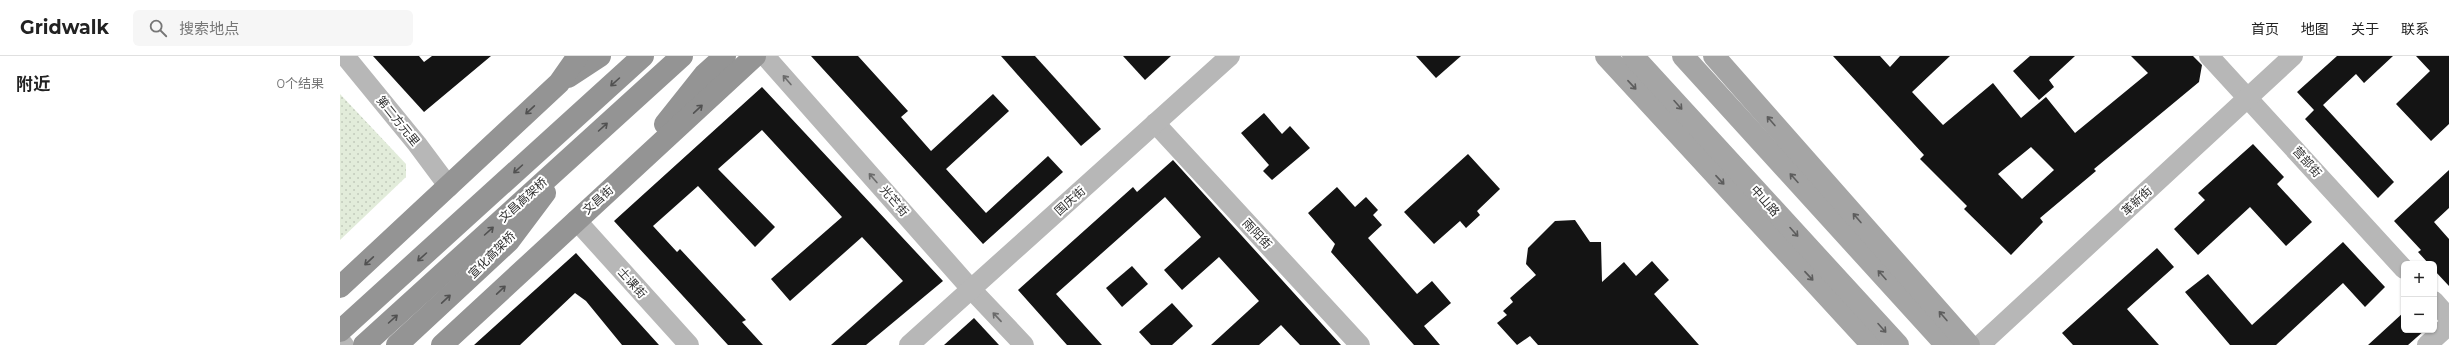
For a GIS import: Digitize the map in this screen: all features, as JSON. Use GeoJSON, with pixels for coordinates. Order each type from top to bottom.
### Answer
{"type":"FeatureCollection","features":[{"type":"Feature","properties":{"kind":"highway"},"geometry":{"type":"LineString","coordinates":[[559,83],[578,56]]}},
{"type":"Feature","properties":{"kind":"highway"},"geometry":{"type":"LineString","coordinates":[[340,287],[559,83],[600,56]]}},
{"type":"Feature","properties":{"kind":"highway"},"geometry":{"type":"LineString","coordinates":[[340,331],[643,56]]}},
{"type":"Feature","properties":{"kind":"highway","name":"文昌高架桥"},"geometry":{"type":"LineString","coordinates":[[364,345],[682,56]]}},
{"type":"Feature","properties":{"kind":"highway"},"geometry":{"type":"LineString","coordinates":[[619,181],[704,76],[725,56]]}},
{"type":"Feature","properties":{"kind":"highway","name":"文昌街"},"geometry":{"type":"LineString","coordinates":[[442,345],[755,56]]}},
{"type":"Feature","properties":{"kind":"highway","name":"宣化高架桥"},"geometry":{"type":"LineString","coordinates":[[397,345],[509,241],[574,154]]}},
{"type":"Feature","properties":{"kind":"main road"},"geometry":{"type":"LineString","coordinates":[[1606,56],[1872,345]]}},
{"type":"Feature","properties":{"kind":"main road","name":"中山路"},"geometry":{"type":"LineString","coordinates":[[1633,56],[1898,345]]}},
{"type":"Feature","properties":{"kind":"main road"},"geometry":{"type":"LineString","coordinates":[[1683,56],[1946,345]]}},
{"type":"Feature","properties":{"kind":"main road"},"geometry":{"type":"LineString","coordinates":[[1719,58],[1969,345]]}},
{"type":"Feature","properties":{"kind":"street","name":"第二方元里"},"geometry":{"type":"LineString","coordinates":[[345,56],[417,144],[449,187]]}},
{"type":"Feature","properties":{"kind":"street","name":"光芒街"},"geometry":{"type":"LineString","coordinates":[[765,56],[971,289],[1024,345]]}},
{"type":"Feature","properties":{"kind":"street","name":"国庆街"},"geometry":{"type":"LineString","coordinates":[[909,345],[1230,56]]}},
{"type":"Feature","properties":{"kind":"street","name":"营部街"},"geometry":{"type":"LineString","coordinates":[[2209,56],[2401,266]]}},
{"type":"Feature","properties":{"kind":"street","name":"革新街"},"geometry":{"type":"LineString","coordinates":[[1980,345],[2293,56]]}},
{"type":"Feature","properties":{"kind":"street","name":"雨阳街"},"geometry":{"type":"LineString","coordinates":[[1155,124],[1360,345]]}},
{"type":"Feature","properties":{"kind":"street","name":"士课街"},"geometry":{"type":"LineString","coordinates":[[576,220],[689,345]]}},
{"type":"Feature","properties":{"kind":"street"},"geometry":{"type":"LineString","coordinates":[[2437,305],[2449,318]]}},
{"type":"Feature","properties":{"kind":"street"},"geometry":{"type":"LineString","coordinates":[[2427,345],[2449,325]]}},
{"type":"Feature","properties":{"kind":"street"},"geometry":{"type":"LineString","coordinates":[[340,341],[344,345]]}},
{"type":"Feature","properties":{"kind":"green space"},"geometry":{"type":"Polygon","coordinates":[[[340,94],[406,164],[406,177],[340,240],[340,94]]]}},
{"type":"Feature","properties":{"kind":"building"},"geometry":{"type":"Polygon","coordinates":[[[373,56],[419,56],[424,62],[432,56],[491,56],[424,112],[373,56]]]}},
{"type":"Feature","properties":{"kind":"building"},"geometry":{"type":"Polygon","coordinates":[[[811,56],[858,56],[908,111],[901,117],[931,151],[993,94],[1009,111],[946,169],[986,213],[1048,156],[1063,172],[983,244],[811,56]]]}},
{"type":"Feature","properties":{"kind":"building"},"geometry":{"type":"Polygon","coordinates":[[[1001,56],[1035,56],[1101,129],[1081,146],[1001,56]]]}},
{"type":"Feature","properties":{"kind":"building"},"geometry":{"type":"Polygon","coordinates":[[[1123,56],[1171,56],[1145,80],[1123,56]]]}},
{"type":"Feature","properties":{"kind":"building"},"geometry":{"type":"Polygon","coordinates":[[[1416,56],[1461,56],[1436,78],[1416,56]]]}},
{"type":"Feature","properties":{"kind":"building"},"geometry":{"type":"Polygon","coordinates":[[[1833,56],[1880,56],[1890,67],[1900,56],[1950,56],[1912,92],[1943,125],[1993,83],[2021,118],[2046,97],[2075,133],[2148,73],[2131,56],[2193,56],[2202,65],[2199,82],[2094,169],[2096,171],[2040,218],[2043,222],[2011,255],[1964,209],[1967,206],[1920,159],[1924,155],[1833,56]],[[2031,147],[1998,174],[2022,199],[2054,170],[2031,147]]]}},
{"type":"Feature","properties":{"kind":"building"},"geometry":{"type":"Polygon","coordinates":[[[2030,56],[2075,56],[2049,80],[2054,87],[2039,100],[2013,71],[2030,56]]]}},
{"type":"Feature","properties":{"kind":"building"},"geometry":{"type":"Polygon","coordinates":[[[2337,56],[2393,56],[2364,83],[2356,74],[2323,105],[2394,182],[2378,198],[2305,119],[2314,110],[2297,92],[2337,56]]]}},
{"type":"Feature","properties":{"kind":"building"},"geometry":{"type":"Polygon","coordinates":[[[2416,56],[2449,56],[2449,124],[2431,141],[2396,104],[2430,71],[2416,56]]]}},
{"type":"Feature","properties":{"kind":"building"},"geometry":{"type":"Polygon","coordinates":[[[762,87],[943,281],[866,345],[831,345],[903,281],[862,237],[790,301],[771,279],[842,217],[762,130],[718,169],[775,227],[755,247],[698,186],[653,226],[677,252],[680,249],[746,320],[742,322],[763,345],[728,345],[614,221],[762,87]]]}},
{"type":"Feature","properties":{"kind":"building"},"geometry":{"type":"Polygon","coordinates":[[[1264,113],[1282,134],[1290,126],[1310,148],[1272,180],[1263,171],[1269,165],[1241,133],[1264,113]]]}},
{"type":"Feature","properties":{"kind":"building"},"geometry":{"type":"Polygon","coordinates":[[[2253,144],[2284,177],[2277,184],[2312,222],[2286,246],[2250,207],[2198,255],[2174,229],[2205,200],[2198,193],[2253,144]]]}},
{"type":"Feature","properties":{"kind":"building"},"geometry":{"type":"Polygon","coordinates":[[[1468,154],[1500,189],[1477,211],[1480,215],[1466,228],[1460,221],[1434,244],[1404,212],[1468,154]]]}},
{"type":"Feature","properties":{"kind":"building"},"geometry":{"type":"Polygon","coordinates":[[[1173,160],[1341,345],[1300,345],[1281,325],[1259,345],[1211,345],[1259,301],[1219,257],[1182,290],[1164,270],[1201,237],[1165,197],[1056,294],[1102,345],[1067,345],[1018,290],[1133,187],[1137,192],[1173,160]]]}},
{"type":"Feature","properties":{"kind":"building"},"geometry":{"type":"Polygon","coordinates":[[[2449,170],[2449,208],[2434,222],[2449,239],[2449,286],[2437,273],[2437,261],[2426,261],[2418,252],[2421,250],[2394,221],[2449,170]]]}},
{"type":"Feature","properties":{"kind":"building"},"geometry":{"type":"Polygon","coordinates":[[[1337,187],[1355,207],[1366,197],[1378,210],[1373,215],[1382,225],[1368,238],[1417,294],[1432,281],[1451,303],[1424,326],[1440,345],[1414,345],[1331,252],[1335,244],[1308,213],[1337,187]]]}},
{"type":"Feature","properties":{"kind":"building"},"geometry":{"type":"Polygon","coordinates":[[[1575,220],[1590,242],[1601,242],[1602,282],[1624,262],[1636,276],[1652,261],[1669,280],[1654,294],[1699,345],[1538,345],[1530,336],[1517,345],[1497,323],[1507,315],[1503,311],[1513,302],[1510,298],[1536,275],[1526,264],[1528,248],[1555,221],[1575,220]]]}},
{"type":"Feature","properties":{"kind":"building"},"geometry":{"type":"Polygon","coordinates":[[[2343,242],[2385,287],[2365,307],[2343,283],[2276,345],[2230,345],[2185,292],[2208,274],[2252,325],[2343,242]]]}},
{"type":"Feature","properties":{"kind":"building"},"geometry":{"type":"Polygon","coordinates":[[[2157,248],[2174,267],[2127,309],[2159,345],[2073,345],[2062,333],[2157,248]]]}},
{"type":"Feature","properties":{"kind":"building"},"geometry":{"type":"Polygon","coordinates":[[[576,253],[659,345],[622,345],[586,301],[575,293],[520,345],[474,345],[576,253]]]}},
{"type":"Feature","properties":{"kind":"building"},"geometry":{"type":"Polygon","coordinates":[[[1132,266],[1148,284],[1122,307],[1106,288],[1132,266]]]}},
{"type":"Feature","properties":{"kind":"building"},"geometry":{"type":"Polygon","coordinates":[[[1172,303],[1193,326],[1172,345],[1151,345],[1139,332],[1172,303]]]}},
{"type":"Feature","properties":{"kind":"building"},"geometry":{"type":"Polygon","coordinates":[[[2401,315],[2401,333],[2422,333],[2408,345],[2368,345],[2401,315]]]}},
{"type":"Feature","properties":{"kind":"building"},"geometry":{"type":"Polygon","coordinates":[[[974,318],[999,345],[944,345],[974,318]]]}}]}
